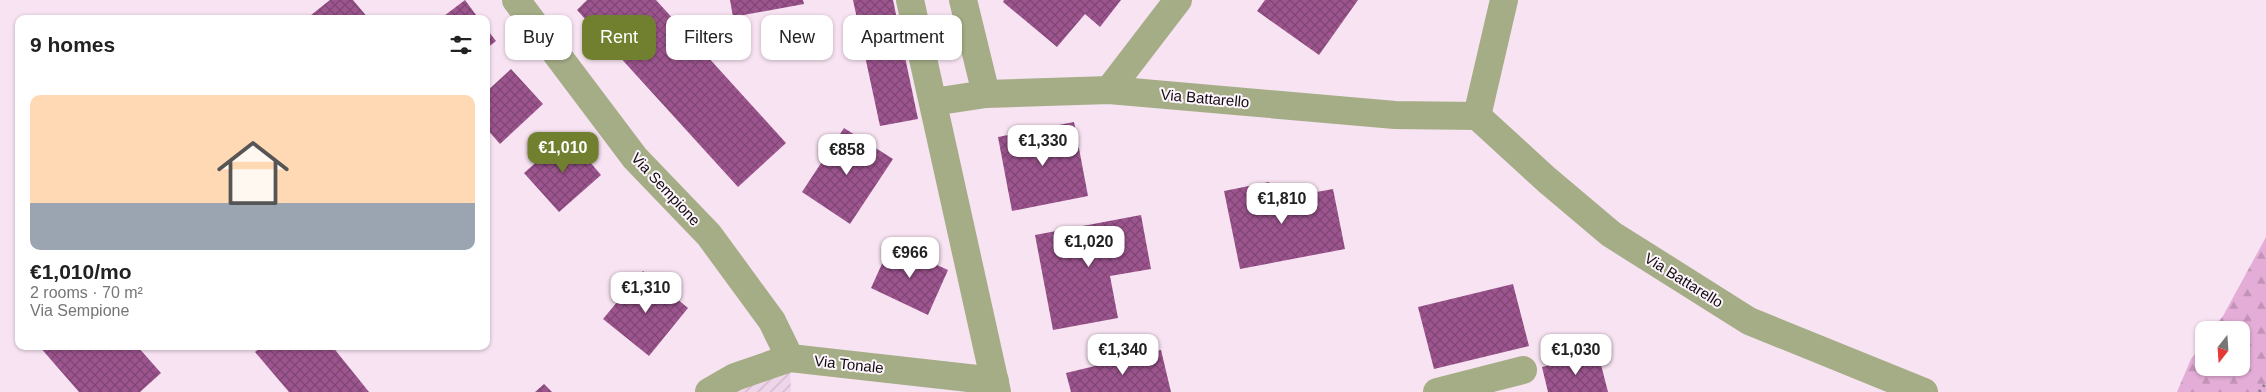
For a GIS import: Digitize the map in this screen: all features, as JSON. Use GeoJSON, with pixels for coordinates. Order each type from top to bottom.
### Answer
{"type":"FeatureCollection","features":[{"type":"Feature","properties":{"kind":"street","name":"Via Sempione"},"geometry":{"type":"LineString","coordinates":[[516,0],[636,158],[709,235],[772,321],[790,358]]}},
{"type":"Feature","properties":{"kind":"street"},"geometry":{"type":"LineString","coordinates":[[910,0],[996,386]]}},
{"type":"Feature","properties":{"kind":"street"},"geometry":{"type":"LineString","coordinates":[[964,0],[986,94]]}},
{"type":"Feature","properties":{"kind":"street"},"geometry":{"type":"LineString","coordinates":[[1109,90],[1178,0]]}},
{"type":"Feature","properties":{"kind":"street"},"geometry":{"type":"LineString","coordinates":[[1477,116],[1504,0]]}},
{"type":"Feature","properties":{"kind":"street","name":"Via Battarello"},"geometry":{"type":"LineString","coordinates":[[933,102],[986,94],[1109,90],[1395,115],[1477,116],[1547,180],[1611,234],[1749,320],[1924,392]]}},
{"type":"Feature","properties":{"kind":"street","name":"Via Tonale"},"geometry":{"type":"LineString","coordinates":[[709,392],[735,377],[790,358],[996,386]]}},
{"type":"Feature","properties":{"kind":"street"},"geometry":{"type":"LineString","coordinates":[[1437,392],[1523,370]]}},
{"type":"Feature","properties":{"kind":"path"},"geometry":{"type":"LineString","coordinates":[[2259,392],[2266,383]]}},
{"type":"Feature","properties":{"kind":"shaded area"},"geometry":{"type":"Polygon","coordinates":[[[790,358],[791,392],[709,392],[790,358]]]}},
{"type":"Feature","properties":{"kind":"green space"},"geometry":{"type":"Polygon","coordinates":[[[2266,237],[2266,392],[2177,392],[2195,354],[2195,376],[2250,376],[2250,321],[2219,321],[2266,237]]]}},
{"type":"Feature","properties":{"kind":"building"},"geometry":{"type":"Polygon","coordinates":[[[330,0],[353,0],[366,15],[311,15],[330,0]]]}},
{"type":"Feature","properties":{"kind":"building"},"geometry":{"type":"Polygon","coordinates":[[[465,0],[476,15],[445,15],[465,0]]]}},
{"type":"Feature","properties":{"kind":"building"},"geometry":{"type":"Polygon","coordinates":[[[587,0],[656,0],[670,15],[666,15],[666,60],[711,60],[786,143],[738,187],[622,60],[656,60],[656,15],[582,15],[577,10],[587,0]]]}},
{"type":"Feature","properties":{"kind":"building"},"geometry":{"type":"Polygon","coordinates":[[[730,0],[803,0],[804,4],[744,15],[733,15],[730,0]]]}},
{"type":"Feature","properties":{"kind":"building"},"geometry":{"type":"Polygon","coordinates":[[[853,0],[893,0],[896,15],[856,15],[853,0]]]}},
{"type":"Feature","properties":{"kind":"building"},"geometry":{"type":"Polygon","coordinates":[[[1004,0],[1121,0],[1100,27],[1085,14],[1057,47],[1003,2],[1004,0]]]}},
{"type":"Feature","properties":{"kind":"building"},"geometry":{"type":"Polygon","coordinates":[[[1265,0],[1358,0],[1319,55],[1257,11],[1265,0]]]}},
{"type":"Feature","properties":{"kind":"building"},"geometry":{"type":"Polygon","coordinates":[[[490,33],[496,41],[490,46],[490,33]]]}},
{"type":"Feature","properties":{"kind":"building"},"geometry":{"type":"Polygon","coordinates":[[[866,60],[906,60],[918,119],[880,126],[866,60]]]}},
{"type":"Feature","properties":{"kind":"building"},"geometry":{"type":"Polygon","coordinates":[[[511,69],[543,104],[500,144],[490,133],[490,88],[511,69]]]}},
{"type":"Feature","properties":{"kind":"building"},"geometry":{"type":"Polygon","coordinates":[[[1074,122],[1088,196],[1012,211],[998,137],[1074,122]]]}},
{"type":"Feature","properties":{"kind":"building"},"geometry":{"type":"Polygon","coordinates":[[[844,128],[893,159],[850,224],[802,192],[844,128]]]}},
{"type":"Feature","properties":{"kind":"building"},"geometry":{"type":"Polygon","coordinates":[[[567,135],[601,175],[559,212],[524,173],[567,135]]]}},
{"type":"Feature","properties":{"kind":"building"},"geometry":{"type":"Polygon","coordinates":[[[1269,182],[1273,200],[1333,189],[1345,249],[1240,269],[1224,191],[1269,182]]]}},
{"type":"Feature","properties":{"kind":"building"},"geometry":{"type":"Polygon","coordinates":[[[1141,215],[1151,269],[1110,276],[1118,318],[1053,330],[1035,235],[1141,215]]]}},
{"type":"Feature","properties":{"kind":"building"},"geometry":{"type":"Polygon","coordinates":[[[891,244],[948,270],[928,315],[871,288],[891,244]]]}},
{"type":"Feature","properties":{"kind":"building"},"geometry":{"type":"Polygon","coordinates":[[[643,271],[688,308],[649,356],[603,319],[643,271]]]}},
{"type":"Feature","properties":{"kind":"building"},"geometry":{"type":"Polygon","coordinates":[[[1513,284],[1529,346],[1434,369],[1418,307],[1513,284]]]}},
{"type":"Feature","properties":{"kind":"building"},"geometry":{"type":"Polygon","coordinates":[[[42,350],[141,350],[161,373],[140,392],[79,392],[42,350]]]}},
{"type":"Feature","properties":{"kind":"building"},"geometry":{"type":"Polygon","coordinates":[[[257,350],[335,350],[369,392],[289,392],[255,352],[257,350]]]}},
{"type":"Feature","properties":{"kind":"building"},"geometry":{"type":"Polygon","coordinates":[[[1161,350],[1171,392],[1071,392],[1066,373],[1161,350]]]}},
{"type":"Feature","properties":{"kind":"building"},"geometry":{"type":"Polygon","coordinates":[[[1598,353],[1608,392],[1548,392],[1542,367],[1598,353]]]}},
{"type":"Feature","properties":{"kind":"building"},"geometry":{"type":"Polygon","coordinates":[[[544,384],[552,392],[535,392],[544,384]]]}}]}
